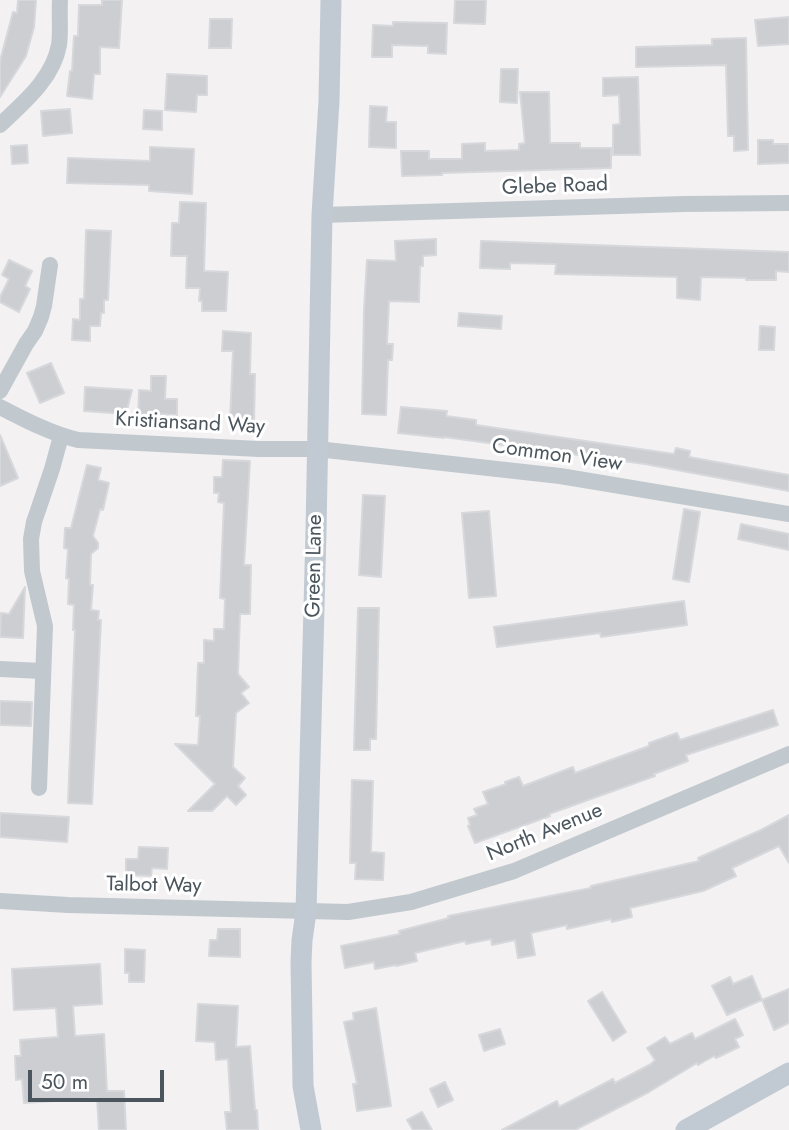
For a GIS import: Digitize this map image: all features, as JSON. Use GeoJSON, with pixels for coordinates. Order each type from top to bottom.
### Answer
{"type":"FeatureCollection","features":[{"type":"Feature","properties":{"kind":"street"},"geometry":{"type":"LineString","coordinates":[[0,125],[36,90],[54,59],[59,45],[60,0]]}},
{"type":"Feature","properties":{"kind":"street","name":"Green Lane"},"geometry":{"type":"LineString","coordinates":[[311,1130],[303,1086],[301,951],[306,912],[322,215],[331,0]]}},
{"type":"Feature","properties":{"kind":"street","name":"Glebe Road"},"geometry":{"type":"LineString","coordinates":[[322,215],[789,203]]}},
{"type":"Feature","properties":{"kind":"street"},"geometry":{"type":"LineString","coordinates":[[0,391],[41,317],[50,265]]}},
{"type":"Feature","properties":{"kind":"street","name":"Kristiansand Way"},"geometry":{"type":"LineString","coordinates":[[0,407],[61,436],[78,440],[259,449],[317,449]]}},
{"type":"Feature","properties":{"kind":"street"},"geometry":{"type":"LineString","coordinates":[[39,788],[45,626],[32,571],[31,539],[61,436]]}},
{"type":"Feature","properties":{"kind":"street","name":"Common View"},"geometry":{"type":"LineString","coordinates":[[317,449],[560,476],[789,514]]}},
{"type":"Feature","properties":{"kind":"street"},"geometry":{"type":"LineString","coordinates":[[0,669],[42,671]]}},
{"type":"Feature","properties":{"kind":"street","name":"North Avenue"},"geometry":{"type":"LineString","coordinates":[[306,912],[348,912],[411,902],[514,871],[789,754]]}},
{"type":"Feature","properties":{"kind":"street","name":"Talbot Way"},"geometry":{"type":"LineString","coordinates":[[0,901],[306,912]]}},
{"type":"Feature","properties":{"kind":"street"},"geometry":{"type":"LineString","coordinates":[[687,1130],[789,1073]]}},
{"type":"Feature","properties":{"kind":"building"},"geometry":{"type":"Polygon","coordinates":[[[18,0],[36,0],[34,27],[26,56],[0,97],[0,61],[13,12],[17,13],[18,0]]]}},
{"type":"Feature","properties":{"kind":"building"},"geometry":{"type":"Polygon","coordinates":[[[102,0],[122,0],[119,48],[100,47],[100,74],[94,74],[92,99],[67,96],[74,36],[78,36],[79,5],[102,5],[102,0]]]}},
{"type":"Feature","properties":{"kind":"building"},"geometry":{"type":"Polygon","coordinates":[[[455,0],[486,0],[485,24],[454,23],[455,0]]]}},
{"type":"Feature","properties":{"kind":"building"},"geometry":{"type":"Polygon","coordinates":[[[789,17],[789,44],[758,46],[755,20],[789,17]]]}},
{"type":"Feature","properties":{"kind":"building"},"geometry":{"type":"Polygon","coordinates":[[[210,19],[232,19],[231,48],[209,48],[210,19]]]}},
{"type":"Feature","properties":{"kind":"building"},"geometry":{"type":"Polygon","coordinates":[[[393,22],[447,23],[446,54],[428,53],[428,46],[392,45],[392,57],[372,57],[373,25],[393,26],[393,22]]]}},
{"type":"Feature","properties":{"kind":"building"},"geometry":{"type":"Polygon","coordinates":[[[746,38],[748,150],[734,151],[734,136],[728,136],[726,65],[636,67],[636,47],[712,45],[712,39],[746,38]]]}},
{"type":"Feature","properties":{"kind":"building"},"geometry":{"type":"Polygon","coordinates":[[[501,69],[518,69],[517,103],[500,102],[501,69]]]}},
{"type":"Feature","properties":{"kind":"building"},"geometry":{"type":"Polygon","coordinates":[[[167,74],[207,76],[207,95],[197,95],[196,112],[165,110],[167,74]]]}},
{"type":"Feature","properties":{"kind":"building"},"geometry":{"type":"Polygon","coordinates":[[[638,77],[640,155],[613,155],[613,125],[620,124],[619,95],[603,96],[603,78],[638,77]]]}},
{"type":"Feature","properties":{"kind":"building"},"geometry":{"type":"Polygon","coordinates":[[[520,92],[549,92],[550,143],[580,143],[580,148],[611,148],[611,168],[402,176],[401,151],[429,151],[429,159],[462,159],[462,144],[485,143],[485,151],[519,150],[519,144],[525,143],[520,92]]]}},
{"type":"Feature","properties":{"kind":"building"},"geometry":{"type":"Polygon","coordinates":[[[370,106],[387,107],[386,122],[396,122],[396,148],[369,147],[370,106]]]}},
{"type":"Feature","properties":{"kind":"building"},"geometry":{"type":"Polygon","coordinates":[[[70,109],[72,133],[43,136],[41,111],[70,109]]]}},
{"type":"Feature","properties":{"kind":"building"},"geometry":{"type":"Polygon","coordinates":[[[144,110],[162,111],[162,130],[143,129],[144,110]]]}},
{"type":"Feature","properties":{"kind":"building"},"geometry":{"type":"Polygon","coordinates":[[[758,140],[789,144],[789,163],[758,164],[758,140]]]}},
{"type":"Feature","properties":{"kind":"building"},"geometry":{"type":"Polygon","coordinates":[[[27,145],[28,163],[12,164],[11,146],[27,145]]]}},
{"type":"Feature","properties":{"kind":"building"},"geometry":{"type":"Polygon","coordinates":[[[150,147],[194,149],[192,194],[149,191],[149,185],[67,183],[68,158],[150,161],[150,147]]]}},
{"type":"Feature","properties":{"kind":"building"},"geometry":{"type":"Polygon","coordinates":[[[180,202],[206,203],[204,271],[228,272],[226,311],[202,311],[202,301],[199,301],[200,288],[186,288],[187,256],[171,256],[172,223],[179,223],[180,202]]]}},
{"type":"Feature","properties":{"kind":"building"},"geometry":{"type":"Polygon","coordinates":[[[86,230],[111,231],[108,300],[104,300],[100,326],[90,326],[90,341],[72,340],[73,319],[80,320],[80,299],[84,299],[86,230]]]}},
{"type":"Feature","properties":{"kind":"building"},"geometry":{"type":"Polygon","coordinates":[[[436,239],[436,255],[423,256],[423,266],[420,266],[419,302],[389,301],[387,344],[393,344],[392,360],[388,360],[386,415],[362,414],[367,260],[396,261],[395,241],[436,239]]]}},
{"type":"Feature","properties":{"kind":"building"},"geometry":{"type":"Polygon","coordinates":[[[481,241],[789,252],[789,272],[776,271],[776,280],[701,277],[700,300],[677,298],[677,277],[555,274],[556,264],[510,263],[510,269],[480,268],[481,241]]]}},
{"type":"Feature","properties":{"kind":"building"},"geometry":{"type":"Polygon","coordinates":[[[9,260],[32,271],[25,286],[30,289],[19,312],[0,302],[9,279],[2,275],[9,260]]]}},
{"type":"Feature","properties":{"kind":"building"},"geometry":{"type":"Polygon","coordinates":[[[459,313],[502,316],[501,329],[458,326],[459,313]]]}},
{"type":"Feature","properties":{"kind":"building"},"geometry":{"type":"Polygon","coordinates":[[[760,326],[775,327],[774,350],[759,350],[760,326]]]}},
{"type":"Feature","properties":{"kind":"building"},"geometry":{"type":"Polygon","coordinates":[[[223,331],[251,333],[250,374],[255,374],[254,422],[230,421],[233,351],[222,351],[223,331]]]}},
{"type":"Feature","properties":{"kind":"building"},"geometry":{"type":"Polygon","coordinates":[[[51,363],[64,393],[40,403],[27,373],[51,363]]]}},
{"type":"Feature","properties":{"kind":"building"},"geometry":{"type":"Polygon","coordinates":[[[151,376],[166,376],[165,399],[177,399],[177,415],[157,414],[157,421],[138,421],[139,390],[151,391],[151,376]]]}},
{"type":"Feature","properties":{"kind":"building"},"geometry":{"type":"Polygon","coordinates":[[[85,387],[132,390],[126,414],[84,411],[85,387]]]}},
{"type":"Feature","properties":{"kind":"building"},"geometry":{"type":"Polygon","coordinates":[[[401,407],[447,411],[446,416],[476,420],[476,425],[674,454],[676,448],[690,451],[689,457],[789,475],[789,491],[645,464],[398,433],[401,407]]]}},
{"type":"Feature","properties":{"kind":"building"},"geometry":{"type":"Polygon","coordinates":[[[0,435],[18,478],[0,486],[0,435]]]}},
{"type":"Feature","properties":{"kind":"building"},"geometry":{"type":"Polygon","coordinates":[[[223,460],[250,461],[244,565],[251,565],[250,614],[240,614],[238,674],[249,687],[241,693],[249,703],[236,713],[233,767],[245,778],[238,786],[246,795],[236,805],[227,796],[212,811],[188,811],[215,784],[175,744],[198,745],[198,663],[204,663],[204,640],[214,641],[214,629],[224,629],[225,599],[220,598],[224,503],[218,502],[219,493],[214,493],[214,477],[222,477],[223,460]]]}},
{"type":"Feature","properties":{"kind":"building"},"geometry":{"type":"Polygon","coordinates":[[[87,465],[101,468],[98,480],[109,483],[93,536],[98,548],[91,554],[91,610],[99,611],[98,620],[101,620],[92,804],[68,803],[75,630],[74,605],[68,604],[68,549],[64,548],[65,528],[71,528],[87,465]]]}},
{"type":"Feature","properties":{"kind":"building"},"geometry":{"type":"Polygon","coordinates":[[[363,495],[385,496],[381,577],[359,575],[363,495]]]}},
{"type":"Feature","properties":{"kind":"building"},"geometry":{"type":"Polygon","coordinates":[[[684,509],[700,512],[689,582],[673,579],[684,509]]]}},
{"type":"Feature","properties":{"kind":"building"},"geometry":{"type":"Polygon","coordinates":[[[489,511],[496,596],[469,598],[462,513],[489,511]]]}},
{"type":"Feature","properties":{"kind":"building"},"geometry":{"type":"Polygon","coordinates":[[[741,524],[789,534],[789,550],[738,539],[741,524]]]}},
{"type":"Feature","properties":{"kind":"building"},"geometry":{"type":"Polygon","coordinates":[[[25,587],[23,638],[0,637],[1,613],[9,614],[25,587]]]}},
{"type":"Feature","properties":{"kind":"building"},"geometry":{"type":"Polygon","coordinates":[[[684,601],[687,625],[497,647],[494,627],[684,601]]]}},
{"type":"Feature","properties":{"kind":"building"},"geometry":{"type":"Polygon","coordinates":[[[358,608],[379,608],[376,739],[370,739],[370,750],[354,750],[358,608]]]}},
{"type":"Feature","properties":{"kind":"building"},"geometry":{"type":"Polygon","coordinates":[[[0,701],[32,702],[31,726],[0,725],[0,701]]]}},
{"type":"Feature","properties":{"kind":"building"},"geometry":{"type":"Polygon","coordinates":[[[773,710],[778,725],[686,755],[688,761],[654,774],[655,776],[475,843],[468,826],[468,818],[477,815],[474,809],[488,804],[483,792],[506,784],[505,782],[519,777],[523,786],[573,767],[575,773],[677,733],[680,740],[773,710]]]}},
{"type":"Feature","properties":{"kind":"building"},"geometry":{"type":"Polygon","coordinates":[[[352,780],[373,781],[371,852],[384,853],[383,880],[355,879],[356,863],[350,863],[352,780]]]}},
{"type":"Feature","properties":{"kind":"building"},"geometry":{"type":"Polygon","coordinates":[[[0,813],[69,817],[67,842],[0,837],[0,813]]]}},
{"type":"Feature","properties":{"kind":"building"},"geometry":{"type":"Polygon","coordinates":[[[789,815],[789,863],[779,846],[732,868],[736,876],[703,891],[630,908],[632,917],[567,929],[567,925],[531,933],[535,955],[518,958],[515,940],[492,945],[491,939],[466,944],[465,941],[415,953],[417,961],[396,966],[375,969],[374,962],[345,968],[341,946],[400,934],[399,931],[449,918],[448,916],[591,888],[699,861],[698,858],[789,815]]]}},
{"type":"Feature","properties":{"kind":"building"},"geometry":{"type":"Polygon","coordinates":[[[139,847],[168,848],[167,869],[152,868],[151,876],[126,875],[126,859],[138,859],[139,847]]]}},
{"type":"Feature","properties":{"kind":"building"},"geometry":{"type":"Polygon","coordinates":[[[218,929],[240,929],[240,957],[209,956],[210,940],[217,940],[218,929]]]}},
{"type":"Feature","properties":{"kind":"building"},"geometry":{"type":"Polygon","coordinates":[[[125,949],[145,950],[144,982],[129,982],[129,973],[125,973],[125,949]]]}},
{"type":"Feature","properties":{"kind":"building"},"geometry":{"type":"Polygon","coordinates":[[[100,964],[102,1004],[73,1006],[75,1036],[104,1034],[107,1091],[124,1091],[126,1130],[99,1130],[97,1098],[24,1103],[22,1079],[16,1080],[15,1056],[21,1056],[20,1040],[58,1037],[56,1008],[14,1010],[12,969],[100,964]]]}},
{"type":"Feature","properties":{"kind":"building"},"geometry":{"type":"Polygon","coordinates":[[[752,976],[762,1000],[727,1015],[712,986],[730,977],[733,984],[752,976]]]}},
{"type":"Feature","properties":{"kind":"building"},"geometry":{"type":"Polygon","coordinates":[[[789,989],[789,1023],[774,1030],[762,1000],[789,989]]]}},
{"type":"Feature","properties":{"kind":"building"},"geometry":{"type":"Polygon","coordinates":[[[602,992],[626,1032],[613,1041],[588,1001],[602,992]]]}},
{"type":"Feature","properties":{"kind":"building"},"geometry":{"type":"Polygon","coordinates":[[[198,1004],[238,1006],[236,1047],[250,1046],[258,1130],[227,1130],[225,1112],[231,1112],[228,1059],[216,1060],[215,1042],[196,1041],[198,1004]]]}},
{"type":"Feature","properties":{"kind":"building"},"geometry":{"type":"Polygon","coordinates":[[[376,1008],[391,1106],[357,1111],[353,1084],[357,1084],[344,1022],[354,1020],[353,1013],[376,1008]]]}},
{"type":"Feature","properties":{"kind":"building"},"geometry":{"type":"Polygon","coordinates":[[[735,1019],[743,1035],[735,1039],[739,1047],[698,1065],[697,1063],[649,1092],[575,1130],[502,1130],[557,1101],[559,1107],[613,1079],[615,1083],[651,1064],[655,1060],[647,1048],[665,1037],[670,1044],[692,1033],[695,1039],[735,1019]]]}},
{"type":"Feature","properties":{"kind":"building"},"geometry":{"type":"Polygon","coordinates":[[[500,1029],[505,1044],[484,1051],[479,1035],[500,1029]]]}},
{"type":"Feature","properties":{"kind":"building"},"geometry":{"type":"Polygon","coordinates":[[[445,1082],[453,1100],[438,1107],[430,1089],[445,1082]]]}},
{"type":"Feature","properties":{"kind":"building"},"geometry":{"type":"Polygon","coordinates":[[[422,1112],[432,1130],[413,1130],[407,1120],[422,1112]]]}}]}
